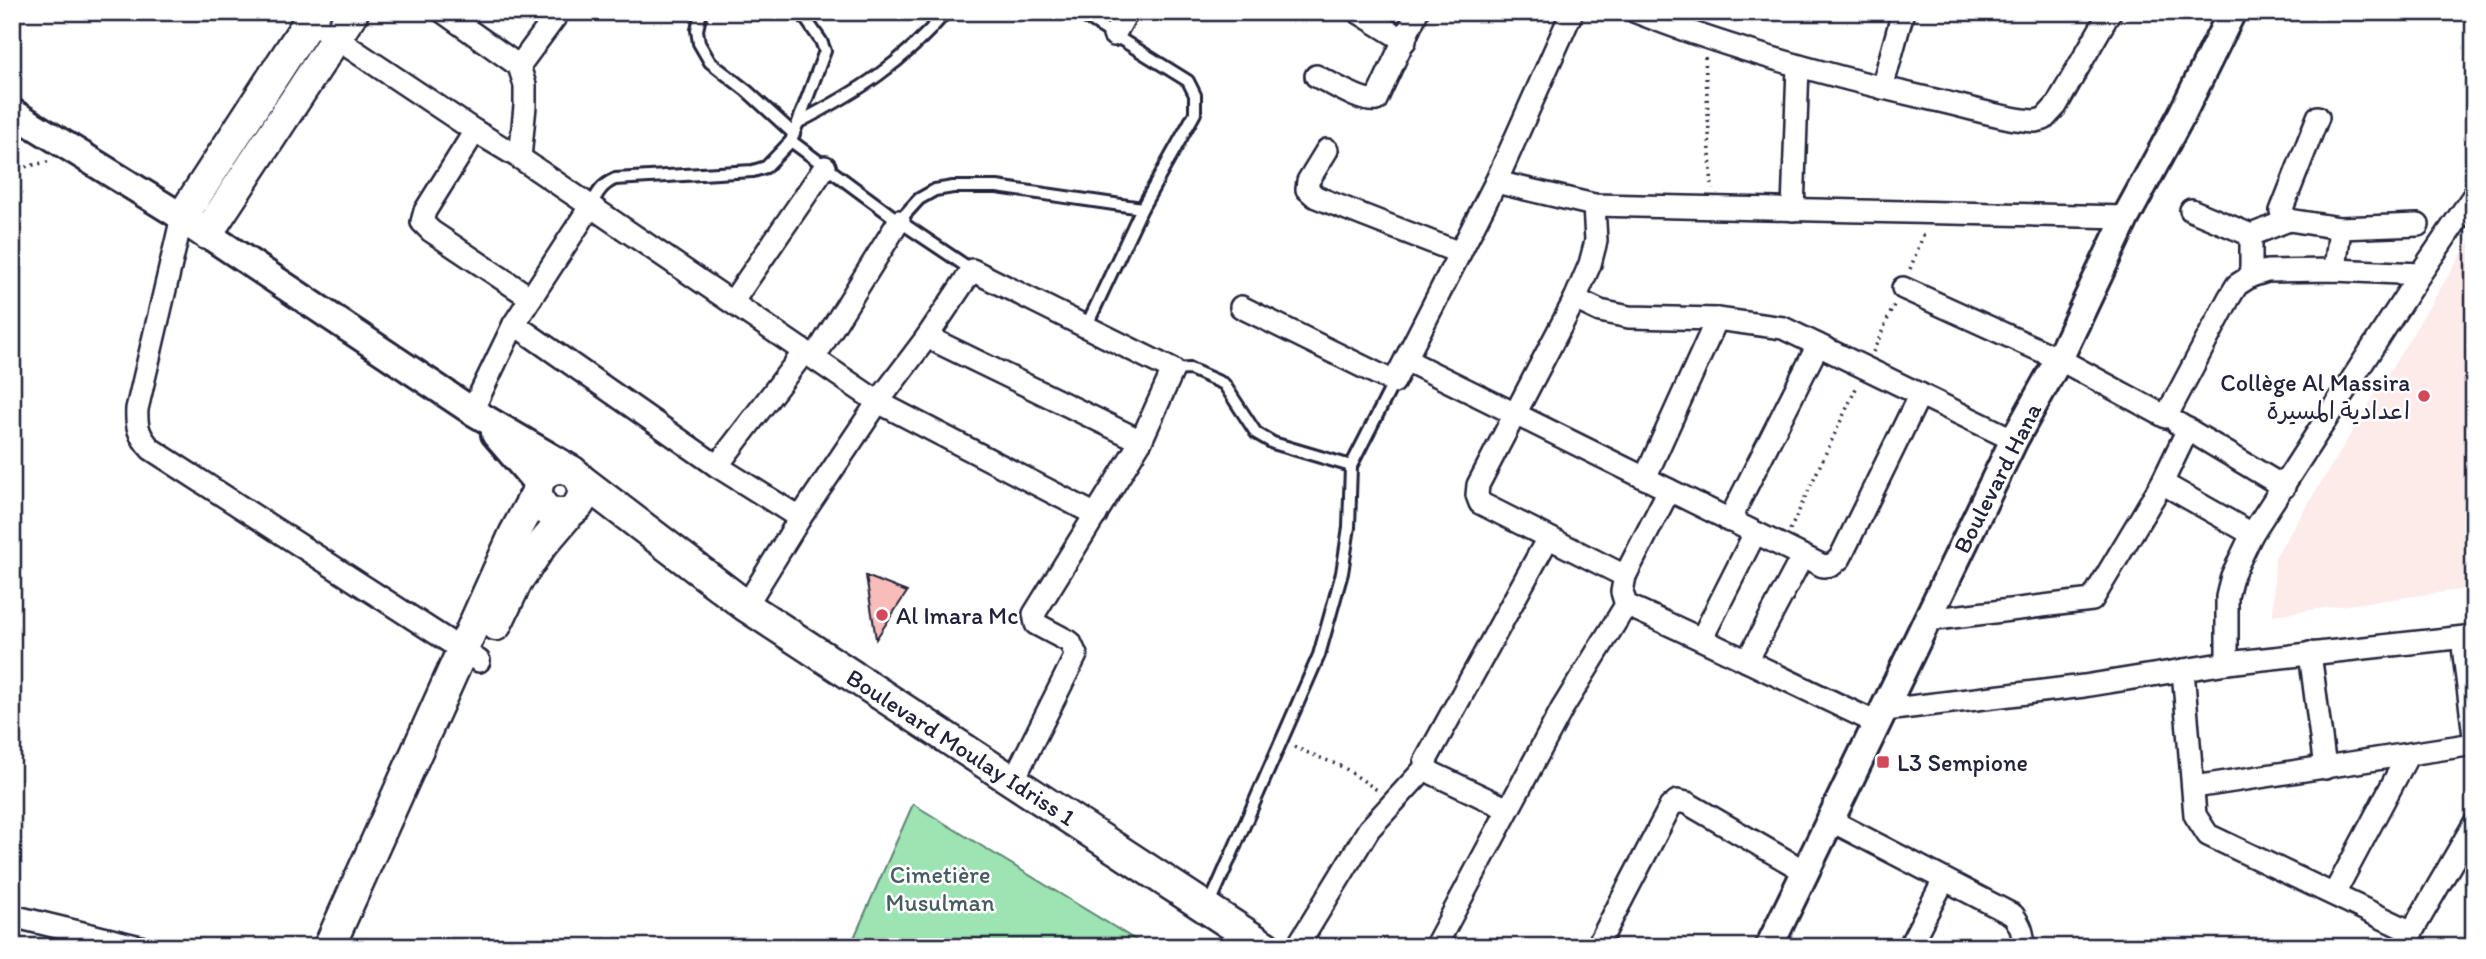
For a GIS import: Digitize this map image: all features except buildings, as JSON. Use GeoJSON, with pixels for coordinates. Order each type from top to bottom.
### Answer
{"type":"FeatureCollection","features":[{"type":"Feature","properties":{"kind":"main road"},"geometry":{"type":"LineString","coordinates":[[313,15],[182,217],[208,234],[353,12]]}},
{"type":"Feature","properties":{"kind":"main road"},"geometry":{"type":"LineString","coordinates":[[329,947],[470,656],[574,493],[555,468],[548,471],[515,533],[470,656],[348,947]]}},
{"type":"Feature","properties":{"kind":"main road","name":"Boulevard Moulay Idriss 1"},"geometry":{"type":"LineString","coordinates":[[538,488],[543,506],[548,511],[563,514],[574,493],[659,542],[746,606],[1266,947]]}},
{"type":"Feature","properties":{"kind":"street"},"geometry":{"type":"LineString","coordinates":[[443,12],[465,18],[519,66],[523,75],[525,96],[520,158]]}},
{"type":"Feature","properties":{"kind":"street"},"geometry":{"type":"LineString","coordinates":[[519,66],[559,12]]}},
{"type":"Feature","properties":{"kind":"street"},"geometry":{"type":"LineString","coordinates":[[1114,35],[1127,12]]}},
{"type":"Feature","properties":{"kind":"street"},"geometry":{"type":"LineString","coordinates":[[1357,12],[1405,41]]}},
{"type":"Feature","properties":{"kind":"street"},"geometry":{"type":"LineString","coordinates":[[1636,12],[1695,27],[1798,66],[2030,121],[2044,119],[2056,106],[2110,12]]}},
{"type":"Feature","properties":{"kind":"street"},"geometry":{"type":"LineString","coordinates":[[1882,88],[1903,12]]}},
{"type":"Feature","properties":{"kind":"street","name":"Boulevard Hana"},"geometry":{"type":"LineString","coordinates":[[1769,947],[2014,440],[2059,359],[2126,217],[2182,114],[2232,12]]}},
{"type":"Feature","properties":{"kind":"street"},"geometry":{"type":"LineString","coordinates":[[313,15],[334,39],[520,158],[878,402],[1096,515]]}},
{"type":"Feature","properties":{"kind":"street"},"geometry":{"type":"LineString","coordinates":[[1316,76],[1373,102],[1380,96],[1405,41],[1410,15]]}},
{"type":"Feature","properties":{"kind":"street"},"geometry":{"type":"LineString","coordinates":[[1241,307],[1394,382],[1496,182],[1565,15]]}},
{"type":"Feature","properties":{"kind":"street"},"geometry":{"type":"LineString","coordinates":[[1793,210],[1798,66]]}},
{"type":"Feature","properties":{"kind":"street"},"geometry":{"type":"LineString","coordinates":[[12,112],[182,217],[136,409],[136,426],[142,439],[151,449],[470,656]]}},
{"type":"Feature","properties":{"kind":"street"},"geometry":{"type":"LineString","coordinates":[[2290,220],[2281,211],[2318,117]]}},
{"type":"Feature","properties":{"kind":"street"},"geometry":{"type":"LineString","coordinates":[[475,131],[425,211],[422,222],[431,231],[531,298]]}},
{"type":"Feature","properties":{"kind":"street"},"geometry":{"type":"LineString","coordinates":[[1327,150],[1308,181],[1307,189],[1316,197],[1460,253]]}},
{"type":"Feature","properties":{"kind":"street"},"geometry":{"type":"LineString","coordinates":[[733,301],[825,167]]}},
{"type":"Feature","properties":{"kind":"street"},"geometry":{"type":"LineString","coordinates":[[1496,182],[1594,205],[2126,217]]}},
{"type":"Feature","properties":{"kind":"street"},"geometry":{"type":"LineString","coordinates":[[2227,663],[2227,597],[2232,576],[2252,534],[2474,195]]}},
{"type":"Feature","properties":{"kind":"street"},"geometry":{"type":"LineString","coordinates":[[1594,205],[1597,241],[1590,264],[1575,299],[1478,485],[1477,495],[1480,503],[1625,576]]}},
{"type":"Feature","properties":{"kind":"street"},"geometry":{"type":"LineString","coordinates":[[472,411],[514,324],[590,207]]}},
{"type":"Feature","properties":{"kind":"street"},"geometry":{"type":"LineString","coordinates":[[2191,210],[2251,235],[2290,220],[2340,228],[2418,225]]}},
{"type":"Feature","properties":{"kind":"street"},"geometry":{"type":"LineString","coordinates":[[717,466],[810,354],[899,221]]}},
{"type":"Feature","properties":{"kind":"street"},"geometry":{"type":"LineString","coordinates":[[2335,270],[2340,228]]}},
{"type":"Feature","properties":{"kind":"street"},"geometry":{"type":"LineString","coordinates":[[170,268],[208,234],[472,411],[574,493]]}},
{"type":"Feature","properties":{"kind":"street"},"geometry":{"type":"LineString","coordinates":[[2251,235],[2251,276]]}},
{"type":"Feature","properties":{"kind":"street"},"geometry":{"type":"LineString","coordinates":[[746,606],[800,518],[878,402],[927,337],[972,270],[1173,370],[1141,441],[1034,614],[1036,624],[1070,642],[1076,655],[1013,782]]}},
{"type":"Feature","properties":{"kind":"street"},"geometry":{"type":"LineString","coordinates":[[2166,417],[2237,285],[2251,276],[2267,271],[2335,270],[2420,274]]}},
{"type":"Feature","properties":{"kind":"street"},"geometry":{"type":"LineString","coordinates":[[1902,288],[2059,359],[2188,429],[2284,487]]}},
{"type":"Feature","properties":{"kind":"street"},"geometry":{"type":"LineString","coordinates":[[1575,299],[1600,311],[1629,317],[1717,319],[1783,328],[2014,440]]}},
{"type":"Feature","properties":{"kind":"street"},"geometry":{"type":"LineString","coordinates":[[1645,478],[1717,319]]}},
{"type":"Feature","properties":{"kind":"street"},"geometry":{"type":"LineString","coordinates":[[514,324],[717,466],[800,518]]}},
{"type":"Feature","properties":{"kind":"street"},"geometry":{"type":"LineString","coordinates":[[927,337],[1141,441]]}},
{"type":"Feature","properties":{"kind":"street"},"geometry":{"type":"LineString","coordinates":[[1729,521],[1818,345]]}},
{"type":"Feature","properties":{"kind":"street"},"geometry":{"type":"LineString","coordinates":[[1406,360],[1823,566],[1832,565],[1840,558],[1920,394]]}},
{"type":"Feature","properties":{"kind":"street"},"geometry":{"type":"LineString","coordinates":[[472,411],[515,454],[538,488]]}},
{"type":"Feature","properties":{"kind":"street"},"geometry":{"type":"LineString","coordinates":[[1928,620],[2092,600],[2162,483],[2188,429]]}},
{"type":"Feature","properties":{"kind":"street"},"geometry":{"type":"LineString","coordinates":[[2162,483],[2252,534]]}},
{"type":"Feature","properties":{"kind":"street"},"geometry":{"type":"LineString","coordinates":[[1435,947],[1562,709],[1626,605],[1622,592],[1625,576],[1670,490]]}},
{"type":"Feature","properties":{"kind":"street"},"geometry":{"type":"LineString","coordinates":[[1702,638],[1755,533]]}},
{"type":"Feature","properties":{"kind":"street"},"geometry":{"type":"LineString","coordinates":[[1297,947],[1369,829],[1425,768],[1428,757],[1548,538]]}},
{"type":"Feature","properties":{"kind":"street"},"geometry":{"type":"LineString","coordinates":[[1747,661],[1802,556]]}},
{"type":"Feature","properties":{"kind":"street"},"geometry":{"type":"LineString","coordinates":[[1626,605],[1747,661],[1881,716],[2227,663],[2468,637],[2474,736]]}},
{"type":"Feature","properties":{"kind":"street"},"geometry":{"type":"LineString","coordinates":[[2310,653],[2325,768]]}},
{"type":"Feature","properties":{"kind":"street"},"geometry":{"type":"LineString","coordinates":[[2183,670],[2194,787],[2194,815],[2199,826],[2208,835],[2334,894],[2407,939],[2474,824]]}},
{"type":"Feature","properties":{"kind":"street"},"geometry":{"type":"LineString","coordinates":[[2194,787],[2474,744]]}},
{"type":"Feature","properties":{"kind":"street"},"geometry":{"type":"LineString","coordinates":[[2334,894],[2408,755]]}},
{"type":"Feature","properties":{"kind":"street"},"geometry":{"type":"LineString","coordinates":[[1425,768],[1508,809]]}},
{"type":"Feature","properties":{"kind":"street"},"geometry":{"type":"LineString","coordinates":[[1597,947],[1670,807],[1677,801],[1688,803],[1806,872]]}},
{"type":"Feature","properties":{"kind":"street"},"geometry":{"type":"LineString","coordinates":[[1830,820],[2013,915],[2021,925],[2024,947]]}},
{"type":"Feature","properties":{"kind":"street"},"geometry":{"type":"LineString","coordinates":[[1909,947],[1944,880]]}},
{"type":"Feature","properties":{"kind":"street"},"geometry":{"type":"LineString","coordinates":[[12,916],[140,947]]}},
{"type":"Feature","properties":{"kind":"lane"},"geometry":{"type":"LineString","coordinates":[[701,12],[697,30],[699,43],[710,62],[747,91],[825,167],[972,270]]}},
{"type":"Feature","properties":{"kind":"lane"},"geometry":{"type":"LineString","coordinates":[[590,207],[599,190],[615,179],[753,171],[766,167],[793,137],[825,48],[801,12]]}},
{"type":"Feature","properties":{"kind":"lane"},"geometry":{"type":"LineString","coordinates":[[799,122],[881,76],[946,12]]}},
{"type":"Feature","properties":{"kind":"lane"},"geometry":{"type":"LineString","coordinates":[[1077,12],[1188,80],[1195,95],[1195,113],[1142,208],[1086,327]]}},
{"type":"Feature","properties":{"kind":"lane"},"geometry":{"type":"LineString","coordinates":[[899,221],[919,199],[935,190],[953,187],[997,187],[1142,208]]}},
{"type":"Feature","properties":{"kind":"lane"},"geometry":{"type":"LineString","coordinates":[[1173,370],[1190,369],[1224,384],[1256,433],[1273,443],[1351,466]]}},
{"type":"Feature","properties":{"kind":"lane"},"geometry":{"type":"LineString","coordinates":[[1208,909],[1319,655],[1342,573],[1349,527],[1351,466],[1394,382]]}},
{"type":"Feature","properties":{"kind":"path"},"geometry":{"type":"LineString","coordinates":[[1695,27],[1713,207]]}},
{"type":"Feature","properties":{"kind":"path"},"geometry":{"type":"LineString","coordinates":[[12,170],[80,154]]}},
{"type":"Feature","properties":{"kind":"path"},"geometry":{"type":"LineString","coordinates":[[1782,547],[1865,369]]}},
{"type":"Feature","properties":{"kind":"path"},"geometry":{"type":"LineString","coordinates":[[1282,743],[1343,767],[1395,802]]}},
{"type":"Feature","properties":{"kind":"shaded area","name":"Collège Al Massira اعدادية المسيرة"},"geometry":{"type":"Polygon","coordinates":[[[2474,234],[2474,588],[2273,615],[2275,557],[2474,234]]]}},
{"type":"Feature","properties":{"kind":"green space","name":"Cimetière Musulman"},"geometry":{"type":"Polygon","coordinates":[[[913,804],[1147,947],[850,947],[913,804]]]}},
{"type":"Feature","properties":{"kind":"place","name":"Collège Al Massira اعدادية المسيرة"},"geometry":{"type":"Point","coordinates":[2424,396]}},
{"type":"Feature","properties":{"kind":"place","name":"Al Imara Mc"},"geometry":{"type":"Point","coordinates":[882,615]}},
{"type":"Feature","properties":{"kind":"place","name":"L3 Sempione"},"geometry":{"type":"Point","coordinates":[1883,762]}}]}
